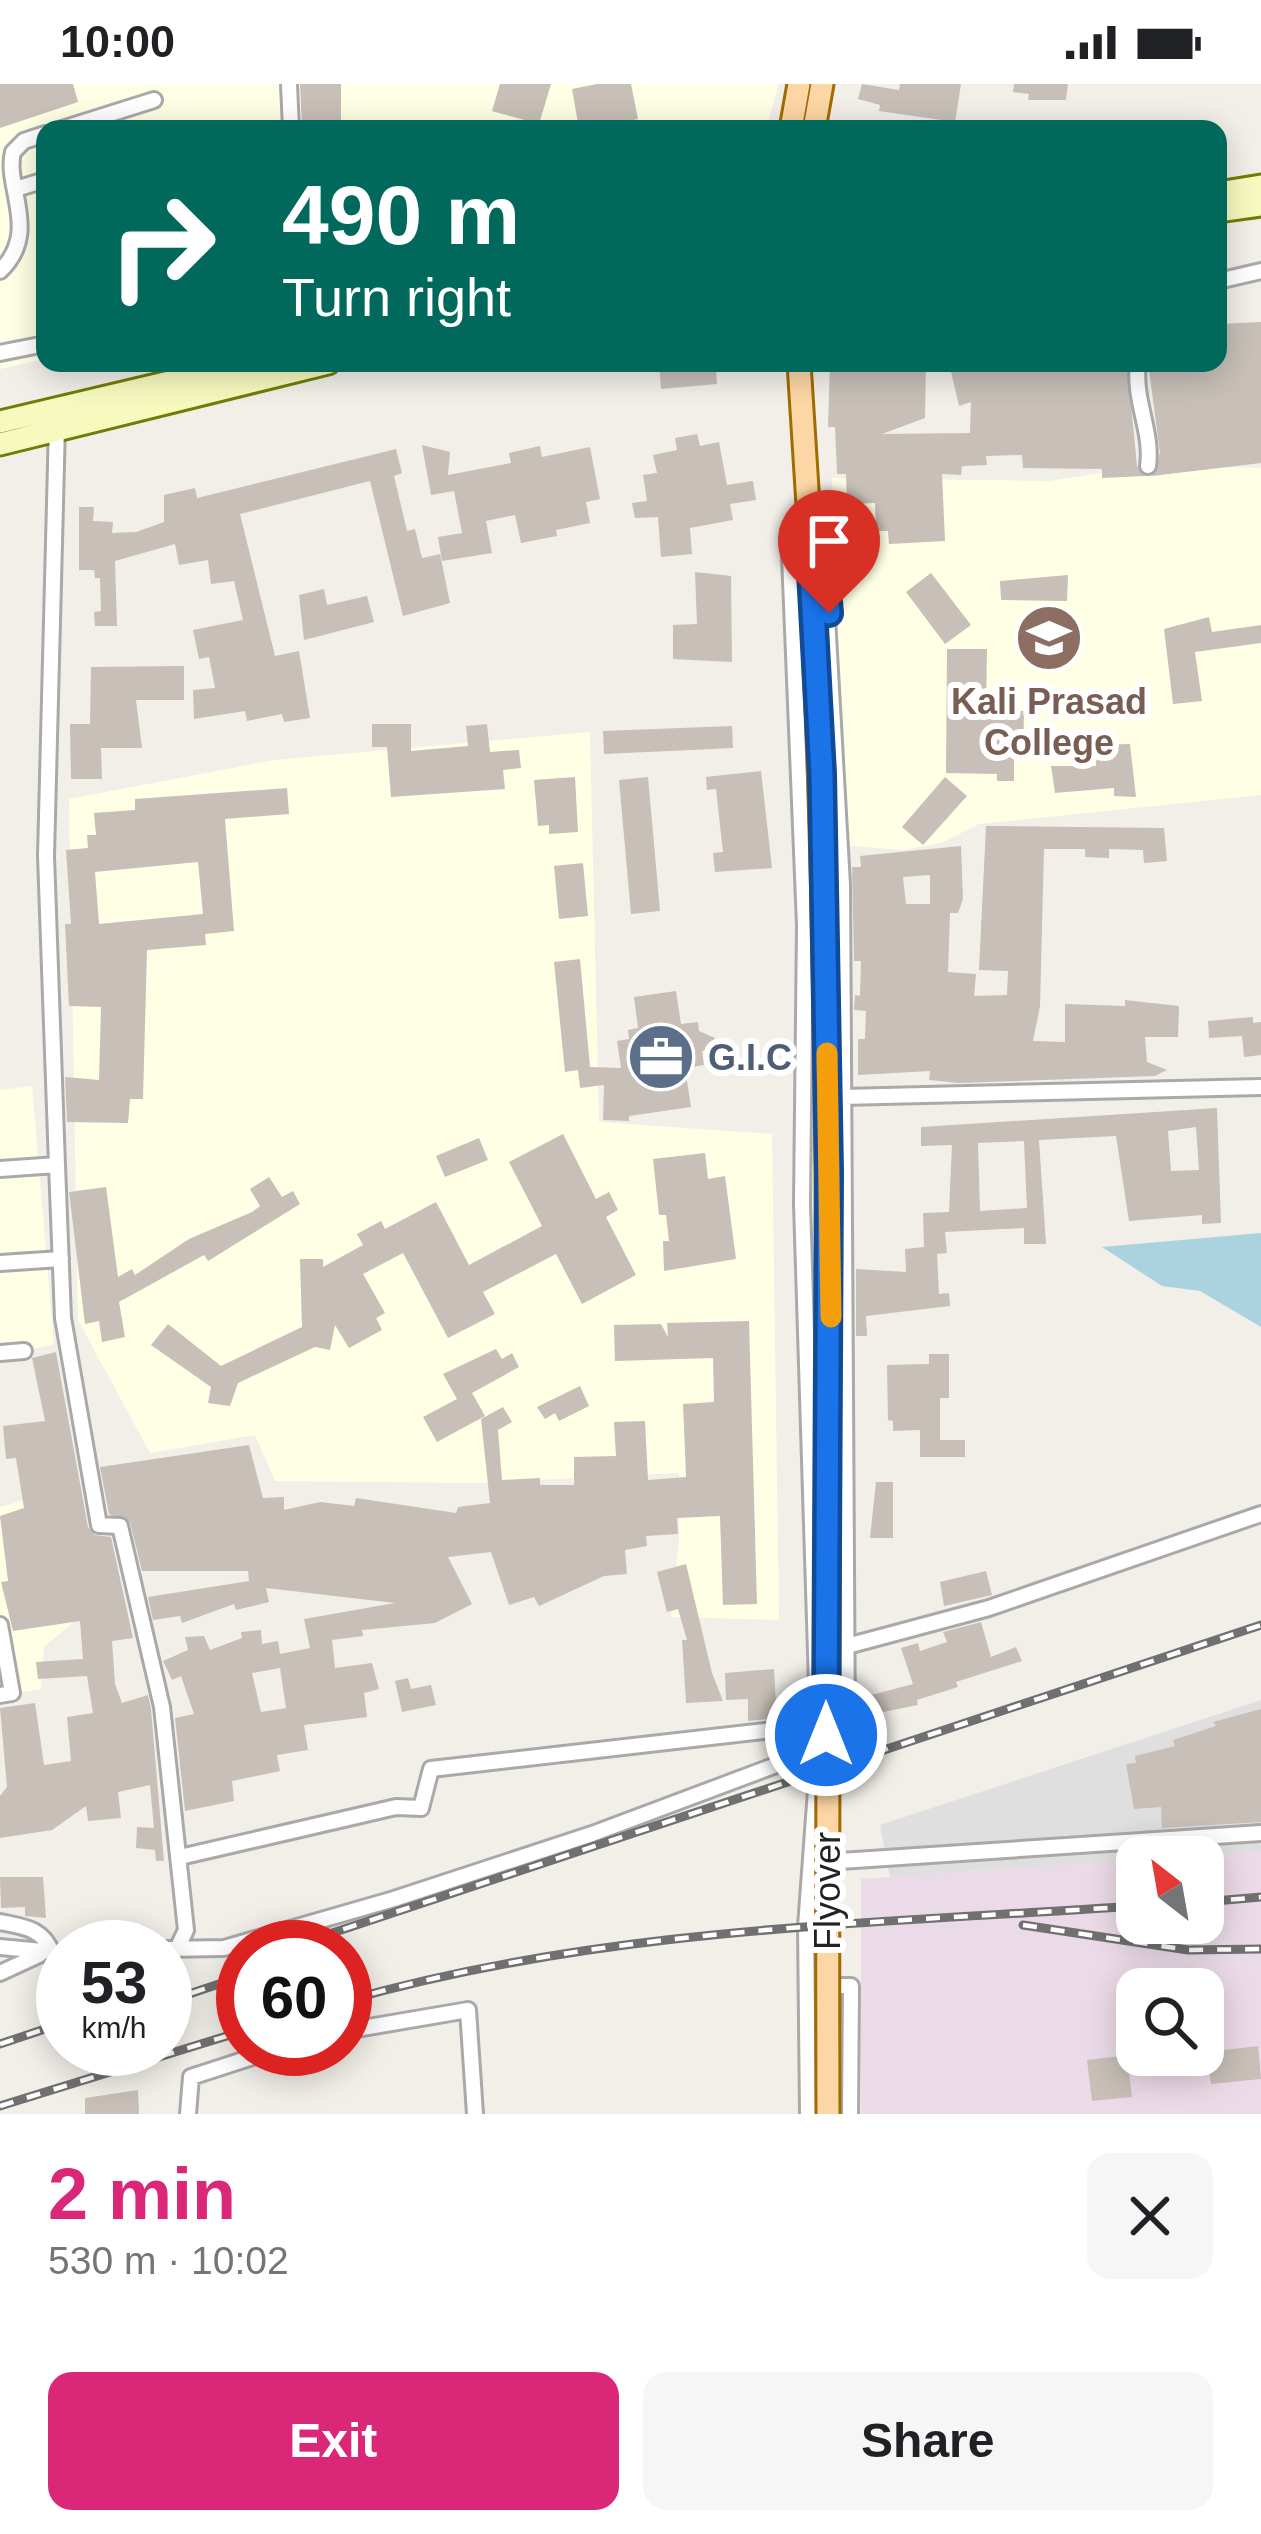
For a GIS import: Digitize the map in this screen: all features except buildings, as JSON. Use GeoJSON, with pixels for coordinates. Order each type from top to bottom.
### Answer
{"type":"FeatureCollection","features":[{"type":"Feature","properties":{"kind":"main road"},"geometry":{"type":"LineString","coordinates":[[793,120],[799,84]]}},
{"type":"Feature","properties":{"kind":"main road"},"geometry":{"type":"LineString","coordinates":[[816,120],[823,84]]}},
{"type":"Feature","properties":{"kind":"main road"},"geometry":{"type":"LineString","coordinates":[[1227,192],[1261,186]]}},
{"type":"Feature","properties":{"kind":"main road"},"geometry":{"type":"LineString","coordinates":[[1227,211],[1261,205]]}},
{"type":"Feature","properties":{"kind":"main road"},"geometry":{"type":"LineString","coordinates":[[0,444],[57,420],[220,372]]}},
{"type":"Feature","properties":{"kind":"main road"},"geometry":{"type":"LineString","coordinates":[[0,422],[57,420],[285,372]]}},
{"type":"Feature","properties":{"kind":"main road","name":"Flyover"},"geometry":{"type":"LineString","coordinates":[[800,372],[822,774],[829,1172],[828,2114]]}},
{"type":"Feature","properties":{"kind":"street"},"geometry":{"type":"LineString","coordinates":[[289,84],[291,120]]}},
{"type":"Feature","properties":{"kind":"street"},"geometry":{"type":"LineString","coordinates":[[91,120],[154,100]]}},
{"type":"Feature","properties":{"kind":"street"},"geometry":{"type":"LineString","coordinates":[[0,271],[16,254],[19,188],[10,163],[23,141],[36,137]]}},
{"type":"Feature","properties":{"kind":"street"},"geometry":{"type":"LineString","coordinates":[[19,188],[36,183]]}},
{"type":"Feature","properties":{"kind":"street"},"geometry":{"type":"LineString","coordinates":[[1227,279],[1261,271]]}},
{"type":"Feature","properties":{"kind":"street"},"geometry":{"type":"LineString","coordinates":[[0,353],[36,346]]}},
{"type":"Feature","properties":{"kind":"street"},"geometry":{"type":"LineString","coordinates":[[1137,372],[1140,422],[1151,446],[1148,466]]}},
{"type":"Feature","properties":{"kind":"street"},"geometry":{"type":"LineString","coordinates":[[57,420],[46,856],[63,1318],[99,1525],[120,1526],[162,1707],[184,1920]]}},
{"type":"Feature","properties":{"kind":"street"},"geometry":{"type":"LineString","coordinates":[[192,1949],[224,1948],[394,1899],[592,1834],[819,1749],[847,1736],[849,1364],[842,885],[821,528],[789,531],[805,925],[802,1204],[819,1749],[806,1927],[808,2114]]}},
{"type":"Feature","properties":{"kind":"street"},"geometry":{"type":"LineString","coordinates":[[842,1097],[1261,1087]]}},
{"type":"Feature","properties":{"kind":"street"},"geometry":{"type":"LineString","coordinates":[[0,1169],[57,1165]]}},
{"type":"Feature","properties":{"kind":"street"},"geometry":{"type":"LineString","coordinates":[[0,1263],[61,1259]]}},
{"type":"Feature","properties":{"kind":"street"},"geometry":{"type":"LineString","coordinates":[[0,1353],[24,1351]]}},
{"type":"Feature","properties":{"kind":"street"},"geometry":{"type":"LineString","coordinates":[[847,1646],[989,1608],[1261,1514]]}},
{"type":"Feature","properties":{"kind":"street"},"geometry":{"type":"LineString","coordinates":[[0,1625],[12,1693],[0,1695]]}},
{"type":"Feature","properties":{"kind":"street"},"geometry":{"type":"LineString","coordinates":[[180,1856],[396,1807],[422,1808],[431,1769],[817,1725]]}},
{"type":"Feature","properties":{"kind":"street"},"geometry":{"type":"LineString","coordinates":[[814,1863],[1261,1833]]}},
{"type":"Feature","properties":{"kind":"street"},"geometry":{"type":"LineString","coordinates":[[0,1922],[36,1931]]}},
{"type":"Feature","properties":{"kind":"street"},"geometry":{"type":"LineString","coordinates":[[0,1947],[36,1951]]}},
{"type":"Feature","properties":{"kind":"street"},"geometry":{"type":"LineString","coordinates":[[0,1973],[36,1959]]}},
{"type":"Feature","properties":{"kind":"street"},"geometry":{"type":"LineString","coordinates":[[808,1987],[851,1986],[850,2114]]}},
{"type":"Feature","properties":{"kind":"street"},"geometry":{"type":"LineString","coordinates":[[372,2026],[468,2010],[475,2114]]}},
{"type":"Feature","properties":{"kind":"street"},"geometry":{"type":"LineString","coordinates":[[188,2114],[190,2077],[216,2069]]}},
{"type":"Feature","properties":{"kind":"shaded area"},"geometry":{"type":"Polygon","coordinates":[[[0,84],[779,84],[769,120],[36,120],[36,361],[0,369],[0,84]]]}},
{"type":"Feature","properties":{"kind":"shaded area","name":"Kali Prasad College"},"geometry":{"type":"Polygon","coordinates":[[[1148,466],[1261,468],[1261,795],[979,824],[941,843],[902,850],[842,845],[832,478],[1049,481],[1148,466]]]}},
{"type":"Feature","properties":{"kind":"shaded area"},"geometry":{"type":"Polygon","coordinates":[[[590,732],[599,1122],[772,1134],[779,1620],[671,1617],[679,1542],[679,1473],[479,1483],[275,1481],[255,1435],[150,1453],[78,1320],[69,799],[274,760],[590,732]]]}},
{"type":"Feature","properties":{"kind":"shaded area"},"geometry":{"type":"Polygon","coordinates":[[[32,1086],[54,1344],[0,1356],[0,1090],[32,1086]]]}},
{"type":"Feature","properties":{"kind":"shaded area"},"geometry":{"type":"Polygon","coordinates":[[[54,1492],[77,1619],[44,1647],[41,1689],[0,1696],[0,1507],[54,1492]]]}},
{"type":"Feature","properties":{"kind":"shaded area"},"geometry":{"type":"Polygon","coordinates":[[[1261,1700],[1261,1852],[1224,1854],[1224,1836],[1116,1836],[1116,1862],[890,1877],[880,1825],[1261,1700]]]}},
{"type":"Feature","properties":{"kind":"shaded area"},"geometry":{"type":"Polygon","coordinates":[[[1261,1851],[1261,2114],[861,2114],[861,1879],[1116,1861],[1116,1944],[1224,1944],[1224,1854],[1261,1851]]]}},
{"type":"Feature","properties":{"kind":"water"},"geometry":{"type":"Polygon","coordinates":[[[1261,1233],[1261,1327],[1200,1291],[1162,1286],[1102,1247],[1261,1233]]]}},
{"type":"Feature","properties":{"kind":"railway"},"geometry":{"type":"LineString","coordinates":[[371,1920],[1261,1625]]}},
{"type":"Feature","properties":{"kind":"railway"},"geometry":{"type":"LineString","coordinates":[[1224,1900],[1261,1897]]}},
{"type":"Feature","properties":{"kind":"railway"},"geometry":{"type":"LineString","coordinates":[[372,1994],[541,1957],[639,1943],[837,1924],[1116,1907]]}},
{"type":"Feature","properties":{"kind":"railway"},"geometry":{"type":"LineString","coordinates":[[1023,1925],[1188,1950],[1261,1949]]}},
{"type":"Feature","properties":{"kind":"railway"},"geometry":{"type":"LineString","coordinates":[[192,1993],[216,1985]]}},
{"type":"Feature","properties":{"kind":"railway"},"geometry":{"type":"LineString","coordinates":[[0,2044],[36,2032]]}},
{"type":"Feature","properties":{"kind":"railway"},"geometry":{"type":"LineString","coordinates":[[0,2106],[216,2039]]}},
{"type":"Feature","properties":{"kind":"slow traffic"},"geometry":{"type":"LineString","coordinates":[[827,1053],[831,1317]]}},
{"type":"Feature","properties":{"kind":"place","name":"Kali Prasad College"},"geometry":{"type":"Point","coordinates":[1049,638]}},
{"type":"Feature","properties":{"kind":"place","name":"G.I.C"},"geometry":{"type":"Point","coordinates":[661,1057]}},
{"type":"Feature","properties":{"kind":"route"},"geometry":{"type":"LineString","coordinates":[[826,1735],[829,1172],[822,774],[808,517],[821,528],[829,613]]}}]}
